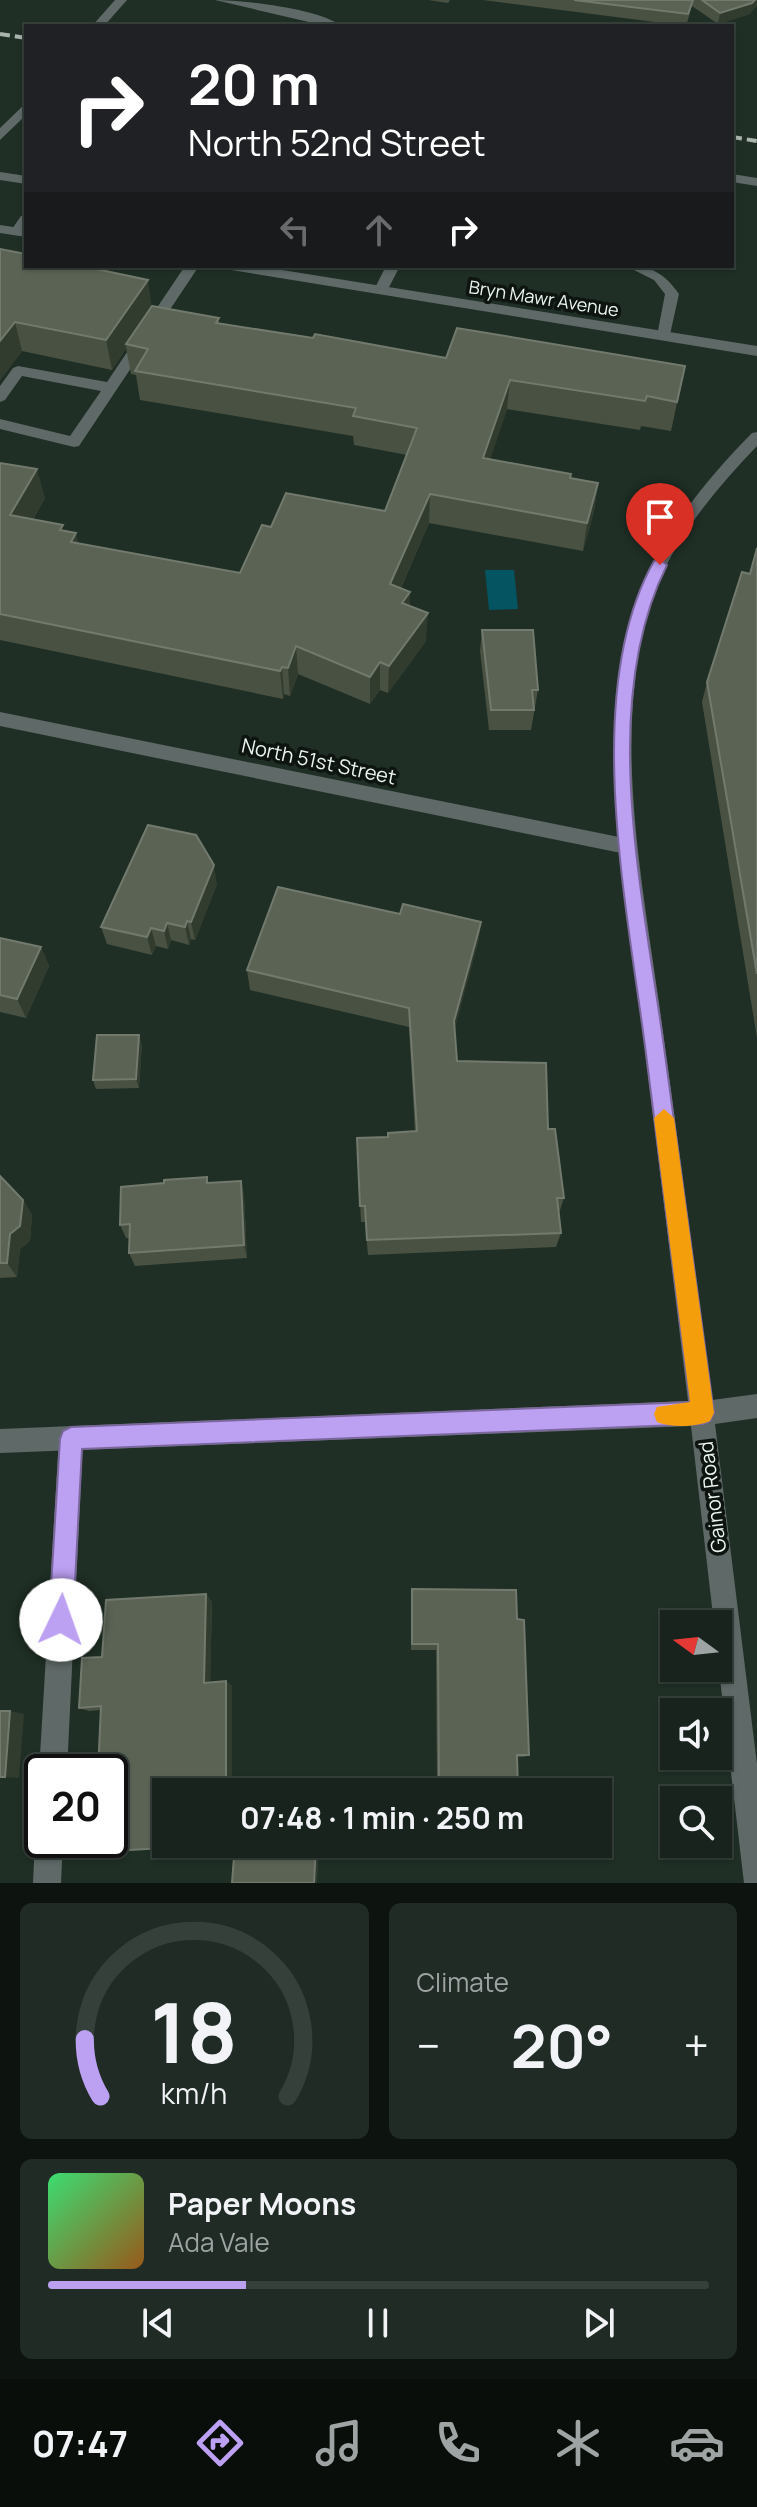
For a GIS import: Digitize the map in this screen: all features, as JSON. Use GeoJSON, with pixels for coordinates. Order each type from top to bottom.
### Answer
{"type":"FeatureCollection","features":[{"type":"Feature","properties":{"kind":"street"},"geometry":{"type":"LineString","coordinates":[[100,24],[121,0]]}},
{"type":"Feature","properties":{"kind":"street"},"geometry":{"type":"LineString","coordinates":[[221,0],[331,24]]}},
{"type":"Feature","properties":{"kind":"street"},"geometry":{"type":"LineString","coordinates":[[0,136],[24,109]]}},
{"type":"Feature","properties":{"kind":"street"},"geometry":{"type":"LineString","coordinates":[[0,176],[24,178]]}},
{"type":"Feature","properties":{"kind":"street"},"geometry":{"type":"LineString","coordinates":[[734,178],[757,182]]}},
{"type":"Feature","properties":{"kind":"street"},"geometry":{"type":"LineString","coordinates":[[0,229],[22,232]]}},
{"type":"Feature","properties":{"kind":"street"},"geometry":{"type":"LineString","coordinates":[[0,424],[74,442],[191,268]]}},
{"type":"Feature","properties":{"kind":"street","name":"Bryn Mawr Avenue"},"geometry":{"type":"LineString","coordinates":[[244,268],[757,351]]}},
{"type":"Feature","properties":{"kind":"street"},"geometry":{"type":"LineString","coordinates":[[381,290],[392,268]]}},
{"type":"Feature","properties":{"kind":"street"},"geometry":{"type":"LineString","coordinates":[[638,268],[659,277],[672,294],[664,336]]}},
{"type":"Feature","properties":{"kind":"street"},"geometry":{"type":"LineString","coordinates":[[0,397],[18,371],[108,387]]}},
{"type":"Feature","properties":{"kind":"street","name":"Gainor Road"},"geometry":{"type":"LineString","coordinates":[[757,437],[718,475],[680,525],[650,584],[630,649],[623,728],[629,847],[703,1413],[757,1880]]}},
{"type":"Feature","properties":{"kind":"street","name":"North 51st Street"},"geometry":{"type":"LineString","coordinates":[[0,719],[629,847]]}},
{"type":"Feature","properties":{"kind":"street"},"geometry":{"type":"LineString","coordinates":[[0,1441],[703,1413],[757,1406]]}},
{"type":"Feature","properties":{"kind":"street"},"geometry":{"type":"LineString","coordinates":[[54,1754],[71,1439]]}},
{"type":"Feature","properties":{"kind":"street"},"geometry":{"type":"LineString","coordinates":[[47,1883],[48,1858]]}},
{"type":"Feature","properties":{"kind":"water"},"geometry":{"type":"Polygon","coordinates":[[[485,570],[514,570],[518,609],[489,610],[485,570]]]}},
{"type":"Feature","properties":{"kind":"building"},"geometry":{"type":"Polygon","coordinates":[[[574,0],[693,0],[688,14],[574,0]]]}},
{"type":"Feature","properties":{"kind":"building"},"geometry":{"type":"Polygon","coordinates":[[[702,0],[755,0],[720,13],[702,0]]]}},
{"type":"Feature","properties":{"kind":"building"},"geometry":{"type":"Polygon","coordinates":[[[0,249],[24,254],[24,268],[91,268],[148,280],[106,340],[15,322],[0,341],[0,249]]]}},
{"type":"Feature","properties":{"kind":"building"},"geometry":{"type":"Polygon","coordinates":[[[152,306],[219,318],[216,323],[313,338],[315,334],[446,358],[457,328],[685,366],[677,402],[647,396],[645,401],[510,380],[483,458],[571,474],[570,478],[598,483],[587,523],[430,494],[390,584],[410,592],[402,603],[428,613],[389,666],[380,662],[370,677],[296,646],[288,668],[282,667],[280,671],[0,614],[0,463],[37,469],[10,515],[63,525],[60,530],[76,533],[71,542],[240,573],[262,525],[271,527],[286,493],[385,511],[417,428],[353,416],[356,408],[135,371],[148,349],[126,344],[152,306]]]}},
{"type":"Feature","properties":{"kind":"building"},"geometry":{"type":"Polygon","coordinates":[[[757,548],[757,974],[707,682],[742,572],[750,574],[757,548]]]}},
{"type":"Feature","properties":{"kind":"building"},"geometry":{"type":"Polygon","coordinates":[[[482,630],[533,630],[538,690],[532,690],[534,710],[491,710],[482,630]]]}},
{"type":"Feature","properties":{"kind":"building"},"geometry":{"type":"Polygon","coordinates":[[[148,825],[196,835],[214,865],[191,922],[187,921],[185,927],[167,923],[164,931],[151,928],[147,937],[101,927],[148,825]]]}},
{"type":"Feature","properties":{"kind":"building"},"geometry":{"type":"Polygon","coordinates":[[[278,887],[400,914],[403,904],[481,922],[454,1021],[457,1061],[546,1063],[548,1129],[555,1129],[564,1198],[557,1198],[561,1233],[367,1240],[365,1206],[360,1206],[357,1138],[388,1137],[388,1133],[417,1131],[409,1008],[247,970],[278,887]]]}},
{"type":"Feature","properties":{"kind":"building"},"geometry":{"type":"Polygon","coordinates":[[[0,938],[41,947],[17,999],[0,995],[0,938]]]}},
{"type":"Feature","properties":{"kind":"building"},"geometry":{"type":"Polygon","coordinates":[[[97,1035],[139,1035],[136,1079],[93,1080],[97,1035]]]}},
{"type":"Feature","properties":{"kind":"building"},"geometry":{"type":"Polygon","coordinates":[[[0,1176],[23,1200],[20,1226],[10,1234],[7,1263],[0,1263],[0,1176]]]}},
{"type":"Feature","properties":{"kind":"building"},"geometry":{"type":"Polygon","coordinates":[[[207,1177],[207,1183],[241,1181],[244,1245],[129,1253],[130,1224],[120,1225],[121,1187],[207,1177]]]}},
{"type":"Feature","properties":{"kind":"building"},"geometry":{"type":"Polygon","coordinates":[[[412,1589],[516,1590],[517,1619],[524,1620],[529,1755],[517,1755],[518,1778],[439,1778],[438,1644],[412,1644],[412,1589]]]}},
{"type":"Feature","properties":{"kind":"building"},"geometry":{"type":"Polygon","coordinates":[[[206,1594],[204,1683],[226,1681],[226,1778],[152,1778],[152,1849],[128,1850],[128,1754],[99,1754],[101,1706],[79,1708],[82,1658],[102,1657],[106,1600],[206,1594]]]}},
{"type":"Feature","properties":{"kind":"building"},"geometry":{"type":"Polygon","coordinates":[[[0,1711],[10,1711],[5,1777],[0,1777],[0,1711]]]}},
{"type":"Feature","properties":{"kind":"building"},"geometry":{"type":"Polygon","coordinates":[[[234,1858],[315,1858],[314,1883],[232,1883],[234,1858]]]}},
{"type":"Feature","properties":{"kind":"railway"},"geometry":{"type":"LineString","coordinates":[[0,34],[24,38]]}},
{"type":"Feature","properties":{"kind":"railway"},"geometry":{"type":"LineString","coordinates":[[734,137],[757,141]]}},
{"type":"Feature","properties":{"kind":"slow traffic"},"geometry":{"type":"LineString","coordinates":[[664,1118],[703,1413],[665,1414]]}},
{"type":"Feature","properties":{"kind":"route"},"geometry":{"type":"LineString","coordinates":[[61,1620],[71,1439],[703,1413],[629,847],[622,743],[630,649],[650,584],[660,565]]}}]}
